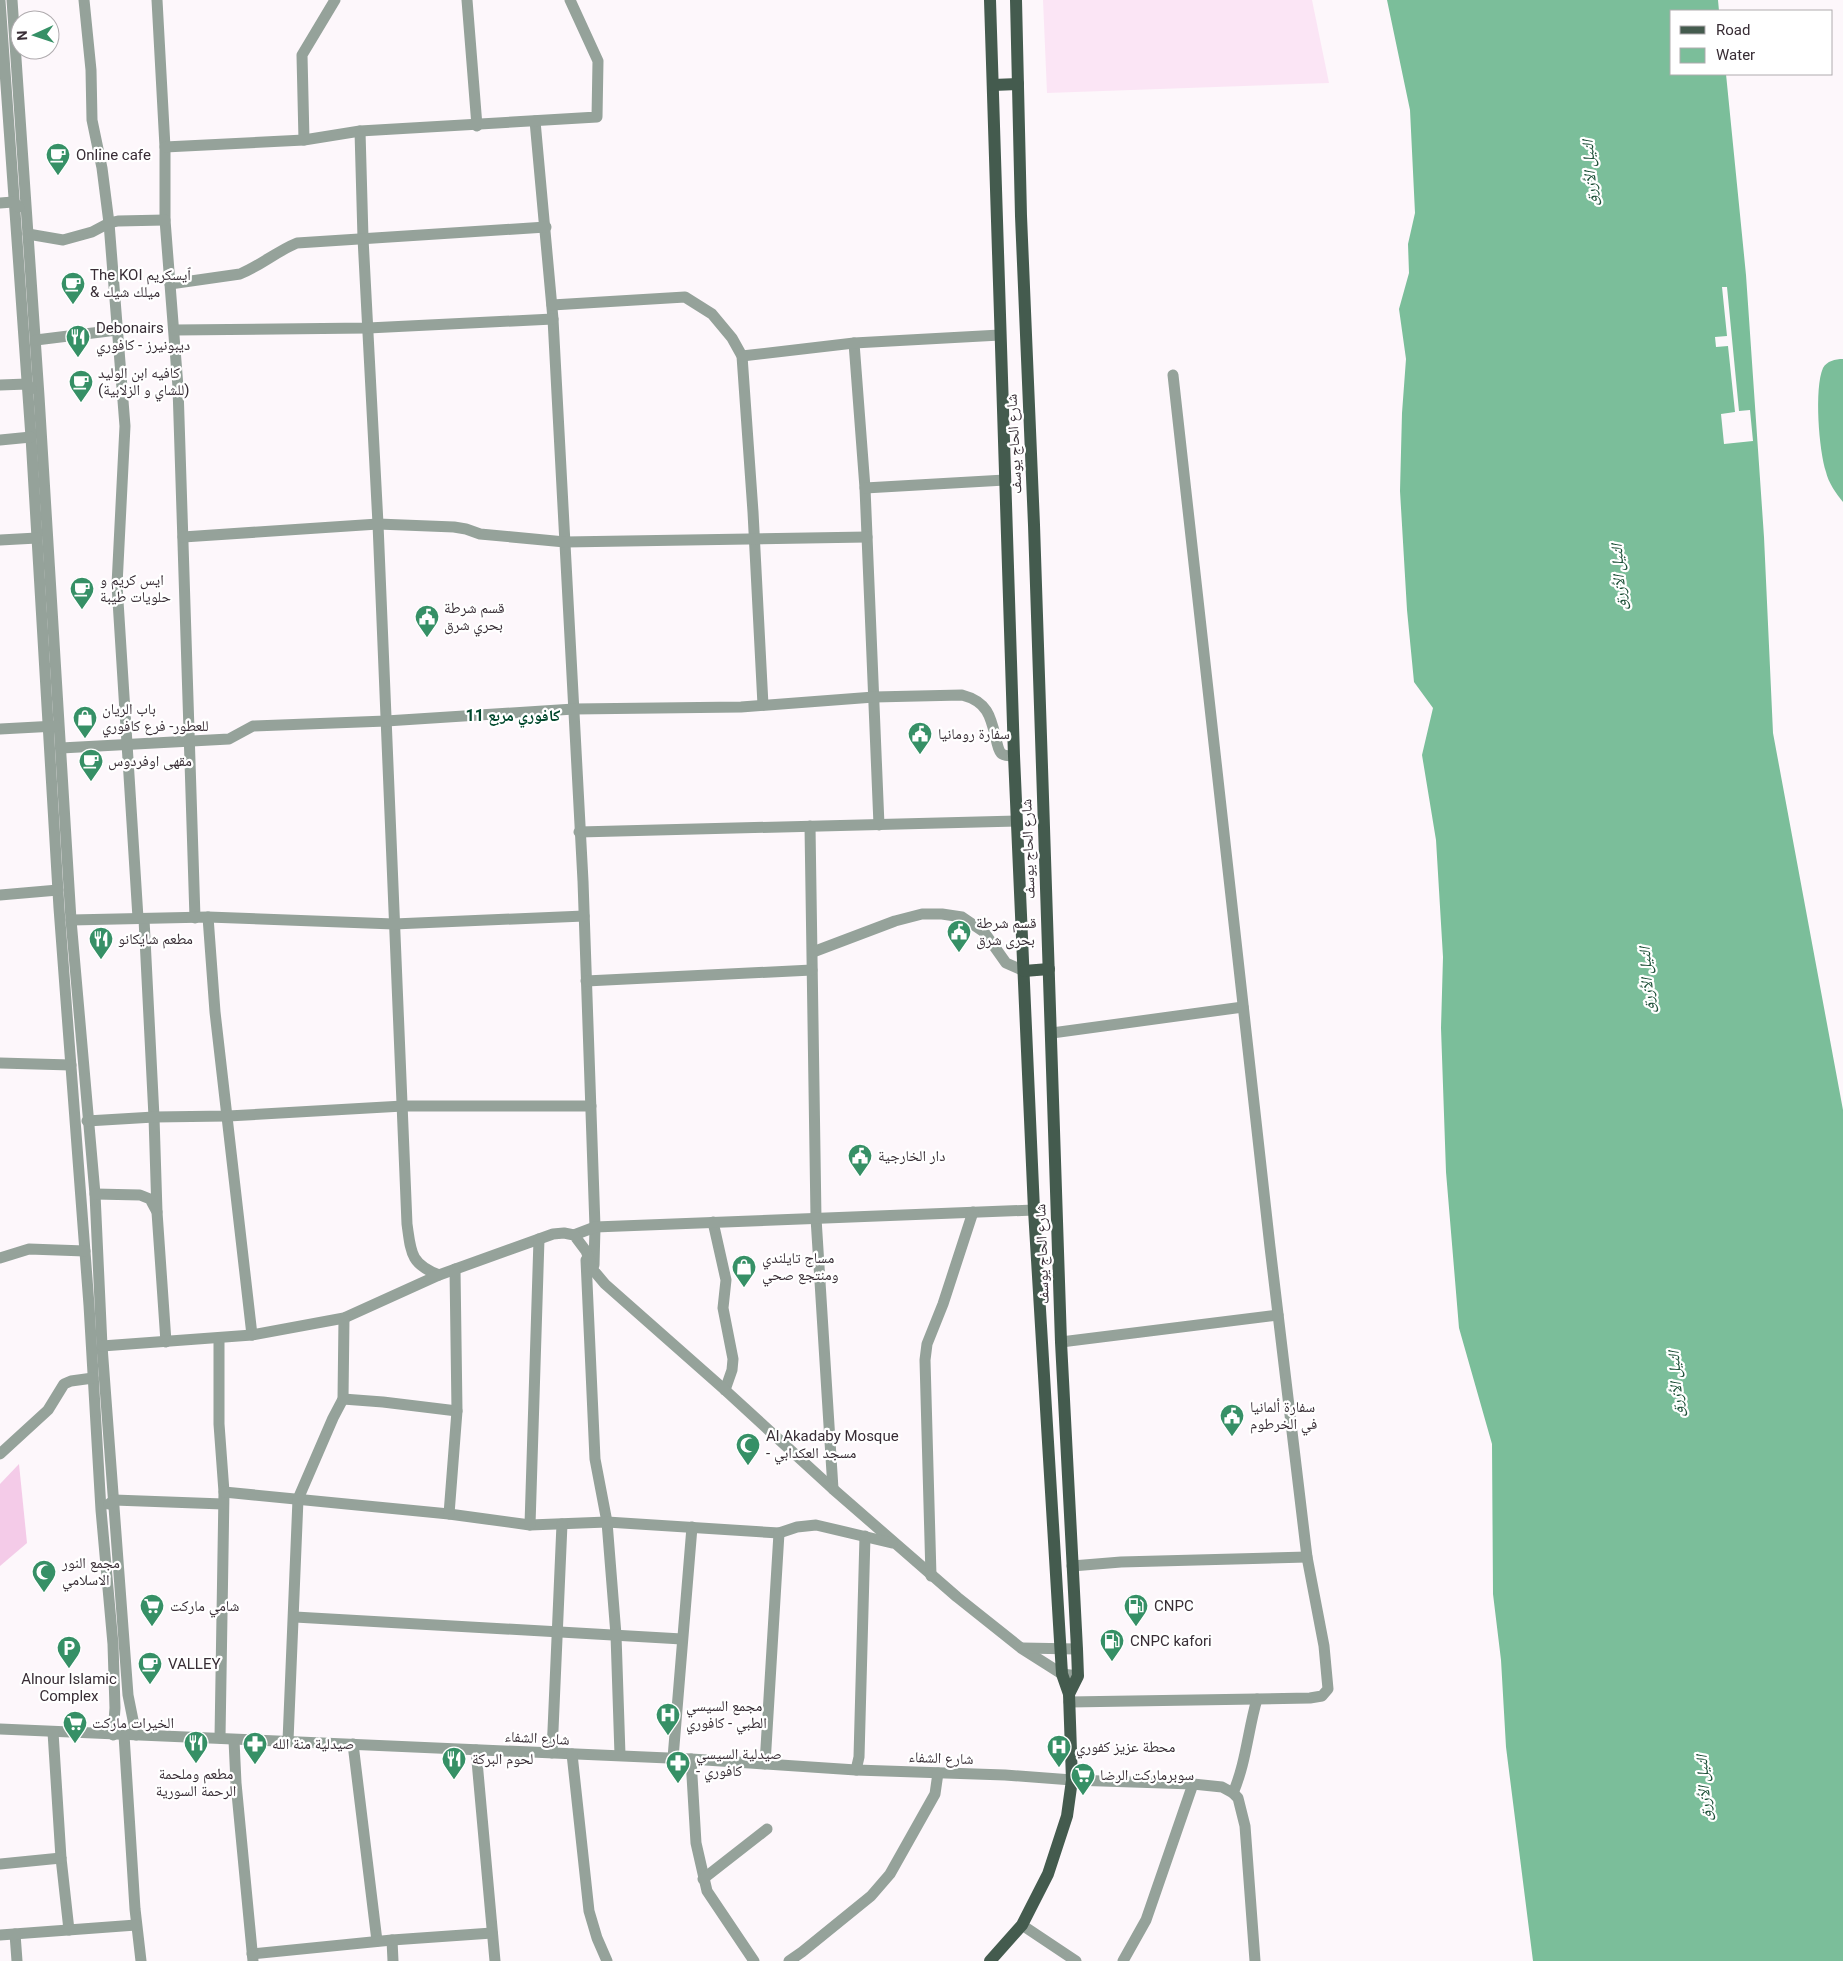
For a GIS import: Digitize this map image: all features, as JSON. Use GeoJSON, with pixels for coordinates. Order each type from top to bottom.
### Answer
{"type":"FeatureCollection","features":[{"type":"Feature","properties":{"kind":"main road","name":"شارع الحاج يوسف"},"geometry":{"type":"LineString","coordinates":[[990,0],[1014,756],[1034,1210],[1049,1481],[1062,1674],[1069,1698],[1072,1780],[1067,1816],[1048,1874],[1022,1925],[990,1961]]}},
{"type":"Feature","properties":{"kind":"main road","name":"شارع الحاج يوسف"},"geometry":{"type":"LineString","coordinates":[[1016,0],[1022,245],[1034,525],[1061,1342],[1078,1649],[1078,1676],[1069,1698]]}},
{"type":"Feature","properties":{"kind":"main road"},"geometry":{"type":"LineString","coordinates":[[993,85],[1018,84]]}},
{"type":"Feature","properties":{"kind":"main road"},"geometry":{"type":"LineString","coordinates":[[1024,971],[1049,969]]}},
{"type":"Feature","properties":{"kind":"street"},"geometry":{"type":"LineString","coordinates":[[12,0],[39,396],[54,726],[58,890],[85,1251],[101,1510],[115,1678],[115,1708],[124,1735]]}},
{"type":"Feature","properties":{"kind":"street"},"geometry":{"type":"LineString","coordinates":[[84,0],[91,70],[92,120],[102,168],[109,223],[125,426],[117,585],[154,1117],[157,1212],[166,1342]]}},
{"type":"Feature","properties":{"kind":"street"},"geometry":{"type":"LineString","coordinates":[[157,0],[165,147],[165,220],[175,330],[195,918]]}},
{"type":"Feature","properties":{"kind":"street"},"geometry":{"type":"LineString","coordinates":[[304,140],[302,55],[335,0]]}},
{"type":"Feature","properties":{"kind":"street"},"geometry":{"type":"LineString","coordinates":[[467,0],[477,126]]}},
{"type":"Feature","properties":{"kind":"street"},"geometry":{"type":"LineString","coordinates":[[165,147],[304,140],[360,131],[477,126],[597,117],[598,61],[570,0]]}},
{"type":"Feature","properties":{"kind":"street"},"geometry":{"type":"LineString","coordinates":[[0,1],[37,538],[54,726],[61,748],[71,920],[87,1121],[95,1194],[102,1346],[128,1695],[124,1735],[136,1925],[141,1961]]}},
{"type":"Feature","properties":{"kind":"street"},"geometry":{"type":"LineString","coordinates":[[535,122],[553,319],[574,709],[584,916],[595,1227],[594,1271]]}},
{"type":"Feature","properties":{"kind":"street"},"geometry":{"type":"LineString","coordinates":[[360,131],[363,238],[378,524],[407,1224],[410,1245],[416,1261],[424,1269],[439,1275]]}},
{"type":"Feature","properties":{"kind":"street"},"geometry":{"type":"LineString","coordinates":[[0,204],[13,202],[27,214]]}},
{"type":"Feature","properties":{"kind":"street"},"geometry":{"type":"LineString","coordinates":[[28,234],[63,240],[92,232],[109,223],[118,221],[165,220]]}},
{"type":"Feature","properties":{"kind":"street"},"geometry":{"type":"LineString","coordinates":[[170,284],[240,274],[272,254],[297,243],[546,227]]}},
{"type":"Feature","properties":{"kind":"street"},"geometry":{"type":"LineString","coordinates":[[552,305],[685,297],[706,310],[721,323],[742,356],[763,705]]}},
{"type":"Feature","properties":{"kind":"street"},"geometry":{"type":"LineString","coordinates":[[175,330],[368,328],[553,319]]}},
{"type":"Feature","properties":{"kind":"street"},"geometry":{"type":"LineString","coordinates":[[36,340],[117,330]]}},
{"type":"Feature","properties":{"kind":"street"},"geometry":{"type":"LineString","coordinates":[[742,356],[854,343],[1000,335]]}},
{"type":"Feature","properties":{"kind":"street"},"geometry":{"type":"LineString","coordinates":[[854,343],[865,488],[879,824]]}},
{"type":"Feature","properties":{"kind":"street"},"geometry":{"type":"LineString","coordinates":[[1069,1698],[1257,1699],[1322,1696],[1328,1689],[1324,1646],[1307,1557],[1278,1315],[1173,375]]}},
{"type":"Feature","properties":{"kind":"street"},"geometry":{"type":"LineString","coordinates":[[0,385],[26,384],[39,396]]}},
{"type":"Feature","properties":{"kind":"street"},"geometry":{"type":"LineString","coordinates":[[0,440],[31,437]]}},
{"type":"Feature","properties":{"kind":"street"},"geometry":{"type":"LineString","coordinates":[[865,488],[1005,480]]}},
{"type":"Feature","properties":{"kind":"street"},"geometry":{"type":"LineString","coordinates":[[183,537],[378,524],[466,528],[480,534],[565,542],[867,537]]}},
{"type":"Feature","properties":{"kind":"street"},"geometry":{"type":"LineString","coordinates":[[0,540],[37,538]]}},
{"type":"Feature","properties":{"kind":"street"},"geometry":{"type":"LineString","coordinates":[[61,748],[229,739],[253,726],[386,721],[574,709],[741,707],[874,697],[962,695],[974,698],[983,705],[993,727],[998,749],[1002,754],[1014,756]]}},
{"type":"Feature","properties":{"kind":"street"},"geometry":{"type":"LineString","coordinates":[[0,729],[54,726]]}},
{"type":"Feature","properties":{"kind":"street"},"geometry":{"type":"LineString","coordinates":[[579,832],[1017,821]]}},
{"type":"Feature","properties":{"kind":"street"},"geometry":{"type":"LineString","coordinates":[[810,826],[816,1218],[833,1489]]}},
{"type":"Feature","properties":{"kind":"street"},"geometry":{"type":"LineString","coordinates":[[0,895],[58,890]]}},
{"type":"Feature","properties":{"kind":"street"},"geometry":{"type":"LineString","coordinates":[[812,952],[895,921],[922,914],[942,914],[962,917],[984,932],[1006,963],[1024,971]]}},
{"type":"Feature","properties":{"kind":"street"},"geometry":{"type":"LineString","coordinates":[[71,920],[208,917],[394,924],[584,916]]}},
{"type":"Feature","properties":{"kind":"street"},"geometry":{"type":"LineString","coordinates":[[208,917],[215,1012],[252,1335]]}},
{"type":"Feature","properties":{"kind":"street"},"geometry":{"type":"LineString","coordinates":[[586,981],[812,970]]}},
{"type":"Feature","properties":{"kind":"street"},"geometry":{"type":"LineString","coordinates":[[1052,1033],[1243,1007]]}},
{"type":"Feature","properties":{"kind":"street"},"geometry":{"type":"LineString","coordinates":[[0,1063],[71,1065]]}},
{"type":"Feature","properties":{"kind":"street"},"geometry":{"type":"LineString","coordinates":[[87,1121],[154,1117],[228,1116],[403,1106],[590,1106]]}},
{"type":"Feature","properties":{"kind":"street"},"geometry":{"type":"LineString","coordinates":[[95,1194],[140,1195],[150,1199],[157,1212]]}},
{"type":"Feature","properties":{"kind":"street"},"geometry":{"type":"LineString","coordinates":[[102,1346],[252,1335],[344,1318],[455,1269],[539,1239],[564,1233],[574,1235],[595,1227],[1034,1210]]}},
{"type":"Feature","properties":{"kind":"street"},"geometry":{"type":"LineString","coordinates":[[931,1576],[926,1352],[927,1344],[943,1304],[973,1212]]}},
{"type":"Feature","properties":{"kind":"street"},"geometry":{"type":"LineString","coordinates":[[713,1222],[726,1280],[723,1308],[732,1359],[732,1370],[725,1390]]}},
{"type":"Feature","properties":{"kind":"street"},"geometry":{"type":"LineString","coordinates":[[574,1235],[586,1250],[594,1271],[605,1284],[931,1576],[1021,1648],[1062,1674],[1078,1676]]}},
{"type":"Feature","properties":{"kind":"street"},"geometry":{"type":"LineString","coordinates":[[530,1525],[539,1239]]}},
{"type":"Feature","properties":{"kind":"street"},"geometry":{"type":"LineString","coordinates":[[0,1258],[29,1249],[85,1251]]}},
{"type":"Feature","properties":{"kind":"street"},"geometry":{"type":"LineString","coordinates":[[586,1250],[595,1459],[607,1522],[616,1635],[620,1756]]}},
{"type":"Feature","properties":{"kind":"street"},"geometry":{"type":"LineString","coordinates":[[448,1514],[458,1411],[455,1269]]}},
{"type":"Feature","properties":{"kind":"street"},"geometry":{"type":"LineString","coordinates":[[1061,1342],[1278,1315]]}},
{"type":"Feature","properties":{"kind":"street"},"geometry":{"type":"LineString","coordinates":[[288,1742],[295,1616],[298,1499],[343,1399],[344,1318]]}},
{"type":"Feature","properties":{"kind":"street"},"geometry":{"type":"LineString","coordinates":[[219,1338],[219,1424],[224,1498],[220,1738]]}},
{"type":"Feature","properties":{"kind":"street"},"geometry":{"type":"LineString","coordinates":[[2,1450],[48,1410],[64,1384],[71,1381],[93,1378]]}},
{"type":"Feature","properties":{"kind":"street"},"geometry":{"type":"LineString","coordinates":[[343,1399],[458,1411]]}},
{"type":"Feature","properties":{"kind":"street"},"geometry":{"type":"LineString","coordinates":[[101,1510],[114,1500],[298,1499],[448,1514],[530,1525],[607,1522],[779,1533],[797,1526],[816,1525],[897,1545]]}},
{"type":"Feature","properties":{"kind":"street"},"geometry":{"type":"LineString","coordinates":[[552,1753],[559,1632],[562,1524]]}},
{"type":"Feature","properties":{"kind":"street"},"geometry":{"type":"LineString","coordinates":[[673,1758],[692,1528]]}},
{"type":"Feature","properties":{"kind":"street"},"geometry":{"type":"LineString","coordinates":[[765,1764],[779,1533]]}},
{"type":"Feature","properties":{"kind":"street"},"geometry":{"type":"LineString","coordinates":[[856,1770],[859,1757],[865,1536]]}},
{"type":"Feature","properties":{"kind":"street"},"geometry":{"type":"LineString","coordinates":[[1072,1566],[1121,1562],[1307,1557]]}},
{"type":"Feature","properties":{"kind":"street"},"geometry":{"type":"LineString","coordinates":[[295,1616],[682,1639]]}},
{"type":"Feature","properties":{"kind":"street"},"geometry":{"type":"LineString","coordinates":[[1021,1648],[1078,1649]]}},
{"type":"Feature","properties":{"kind":"street"},"geometry":{"type":"LineString","coordinates":[[1255,1961],[1245,1826],[1241,1807],[1233,1793],[1243,1765],[1249,1726],[1257,1699]]}},
{"type":"Feature","properties":{"kind":"street","name":"شارع الشفاء"},"geometry":{"type":"LineString","coordinates":[[0,1729],[673,1758],[856,1770],[1193,1784],[1222,1787],[1233,1793]]}},
{"type":"Feature","properties":{"kind":"street"},"geometry":{"type":"LineString","coordinates":[[53,1732],[62,1858],[70,1930]]}},
{"type":"Feature","properties":{"kind":"street"},"geometry":{"type":"LineString","coordinates":[[234,1740],[252,1958],[377,1941],[492,1933]]}},
{"type":"Feature","properties":{"kind":"street"},"geometry":{"type":"LineString","coordinates":[[353,1744],[377,1941]]}},
{"type":"Feature","properties":{"kind":"street"},"geometry":{"type":"LineString","coordinates":[[476,1750],[495,1961]]}},
{"type":"Feature","properties":{"kind":"street"},"geometry":{"type":"LineString","coordinates":[[572,1754],[589,1911],[602,1959]]}},
{"type":"Feature","properties":{"kind":"street"},"geometry":{"type":"LineString","coordinates":[[691,1759],[696,1843],[706,1891],[754,1961]]}},
{"type":"Feature","properties":{"kind":"street"},"geometry":{"type":"LineString","coordinates":[[788,1961],[805,1957],[872,1896],[890,1874],[935,1794],[938,1774]]}},
{"type":"Feature","properties":{"kind":"street"},"geometry":{"type":"LineString","coordinates":[[1123,1961],[1146,1920],[1193,1784]]}},
{"type":"Feature","properties":{"kind":"street"},"geometry":{"type":"LineString","coordinates":[[703,1879],[767,1828]]}},
{"type":"Feature","properties":{"kind":"street"},"geometry":{"type":"LineString","coordinates":[[0,1864],[62,1858]]}},
{"type":"Feature","properties":{"kind":"street"},"geometry":{"type":"LineString","coordinates":[[0,1935],[136,1925]]}},
{"type":"Feature","properties":{"kind":"street"},"geometry":{"type":"LineString","coordinates":[[1022,1925],[1076,1961]]}},
{"type":"Feature","properties":{"kind":"street"},"geometry":{"type":"LineString","coordinates":[[15,1934],[17,1961]]}},
{"type":"Feature","properties":{"kind":"street"},"geometry":{"type":"LineString","coordinates":[[392,1940],[393,1961]]}},
{"type":"Feature","properties":{"kind":"shaded area"},"geometry":{"type":"Polygon","coordinates":[[[1043,0],[1312,0],[1329,83],[1047,93],[1043,0]]]}},
{"type":"Feature","properties":{"kind":"shaded area"},"geometry":{"type":"Polygon","coordinates":[[[19,1464],[27,1543],[0,1566],[0,1484],[19,1464]]]}},
{"type":"Feature","properties":{"kind":"water","name":"النيل الأزرق"},"geometry":{"type":"Polygon","coordinates":[[[1387,0],[1718,0],[1719,10],[1670,10],[1670,75],[1726,75],[1746,275],[1764,537],[1773,733],[1843,1110],[1843,1961],[1533,1961],[1506,1747],[1501,1660],[1493,1594],[1492,1444],[1459,1328],[1446,1172],[1441,1028],[1443,957],[1436,840],[1422,755],[1433,708],[1414,682],[1407,610],[1400,491],[1402,413],[1406,359],[1399,309],[1409,273],[1408,244],[1415,213],[1410,110],[1387,0]]]}},
{"type":"Feature","properties":{"kind":"water"},"geometry":{"type":"Polygon","coordinates":[[[1843,359],[1843,502],[1827,476],[1823,462],[1818,404],[1820,377],[1823,368],[1831,361],[1843,359]]]}},
{"type":"Feature","properties":{"kind":"pier"},"geometry":{"type":"Polygon","coordinates":[[[1722,287],[1727,287],[1739,411],[1750,410],[1753,441],[1724,444],[1721,414],[1735,412],[1728,346],[1716,347],[1715,337],[1727,336],[1722,287]]]}},
{"type":"Feature","properties":{"kind":"place","name":"Online cafe"},"geometry":{"type":"Point","coordinates":[58,176]}},
{"type":"Feature","properties":{"kind":"place","name":"The KOI ٱيسكريم & ميلك شيك"},"geometry":{"type":"Point","coordinates":[73,305]}},
{"type":"Feature","properties":{"kind":"place","name":"Debonairs ديبونيرز - كافوري"},"geometry":{"type":"Point","coordinates":[78,358]}},
{"type":"Feature","properties":{"kind":"place","name":"كافيه ابن الوليد (للشاي و الزلابية)"},"geometry":{"type":"Point","coordinates":[81,403]}},
{"type":"Feature","properties":{"kind":"place","name":"ايس كريم و حلويات طيبة"},"geometry":{"type":"Point","coordinates":[82,610]}},
{"type":"Feature","properties":{"kind":"place","name":"قسم شرطة بحري شرق"},"geometry":{"type":"Point","coordinates":[427,638]}},
{"type":"Feature","properties":{"kind":"place","name":"باب الريان للعطور- فرع كافوري"},"geometry":{"type":"Point","coordinates":[85,739]}},
{"type":"Feature","properties":{"kind":"place","name":"سفارة رومانيا"},"geometry":{"type":"Point","coordinates":[920,755]}},
{"type":"Feature","properties":{"kind":"place","name":"مقهى اوفردوس"},"geometry":{"type":"Point","coordinates":[91,782]}},
{"type":"Feature","properties":{"kind":"place","name":"قسم شرطة بحرى شرق"},"geometry":{"type":"Point","coordinates":[959,953]}},
{"type":"Feature","properties":{"kind":"place","name":"مطعم شايكانو"},"geometry":{"type":"Point","coordinates":[101,960]}},
{"type":"Feature","properties":{"kind":"place","name":"دار الخارجية"},"geometry":{"type":"Point","coordinates":[860,1177]}},
{"type":"Feature","properties":{"kind":"place","name":"مساج تايلندي ومنتجع صحي"},"geometry":{"type":"Point","coordinates":[744,1288]}},
{"type":"Feature","properties":{"kind":"place","name":"سفارة ألمانيا في الخرطوم"},"geometry":{"type":"Point","coordinates":[1232,1437]}},
{"type":"Feature","properties":{"kind":"place","name":"Al Akadaby Mosque - مسجد العكدابي"},"geometry":{"type":"Point","coordinates":[748,1466]}},
{"type":"Feature","properties":{"kind":"place","name":"مجمع النور الاسلامي"},"geometry":{"type":"Point","coordinates":[44,1593]}},
{"type":"Feature","properties":{"kind":"place","name":"شامي ماركت"},"geometry":{"type":"Point","coordinates":[152,1627]}},
{"type":"Feature","properties":{"kind":"place","name":"CNPC"},"geometry":{"type":"Point","coordinates":[1136,1627]}},
{"type":"Feature","properties":{"kind":"place","name":"CNPC kafori"},"geometry":{"type":"Point","coordinates":[1112,1662]}},
{"type":"Feature","properties":{"kind":"place","name":"Alnour Islamic Complex"},"geometry":{"type":"Point","coordinates":[69,1669]}},
{"type":"Feature","properties":{"kind":"place","name":"VALLEY"},"geometry":{"type":"Point","coordinates":[150,1685]}},
{"type":"Feature","properties":{"kind":"place","name":"مجمع السيسي الطبي - كافوري"},"geometry":{"type":"Point","coordinates":[668,1736]}},
{"type":"Feature","properties":{"kind":"place","name":"الخيرات ماركت"},"geometry":{"type":"Point","coordinates":[75,1744]}},
{"type":"Feature","properties":{"kind":"place","name":"مطعم وملحمة الرحمة السورية"},"geometry":{"type":"Point","coordinates":[196,1764]}},
{"type":"Feature","properties":{"kind":"place","name":"صيدلية منة الله"},"geometry":{"type":"Point","coordinates":[255,1765]}},
{"type":"Feature","properties":{"kind":"place","name":"محطة عزيز كفوري"},"geometry":{"type":"Point","coordinates":[1059,1768]}},
{"type":"Feature","properties":{"kind":"place","name":"لحوم البركة"},"geometry":{"type":"Point","coordinates":[454,1780]}},
{"type":"Feature","properties":{"kind":"place","name":"صيدلية السيسي - كافوري"},"geometry":{"type":"Point","coordinates":[678,1784]}},
{"type":"Feature","properties":{"kind":"place","name":"سوبرماركت الرضا"},"geometry":{"type":"Point","coordinates":[1083,1796]}},
{"type":"Feature","properties":{"kind":"district","name":"كافوري مربع 11"},"geometry":{"type":"Point","coordinates":[513,715]}}]}
